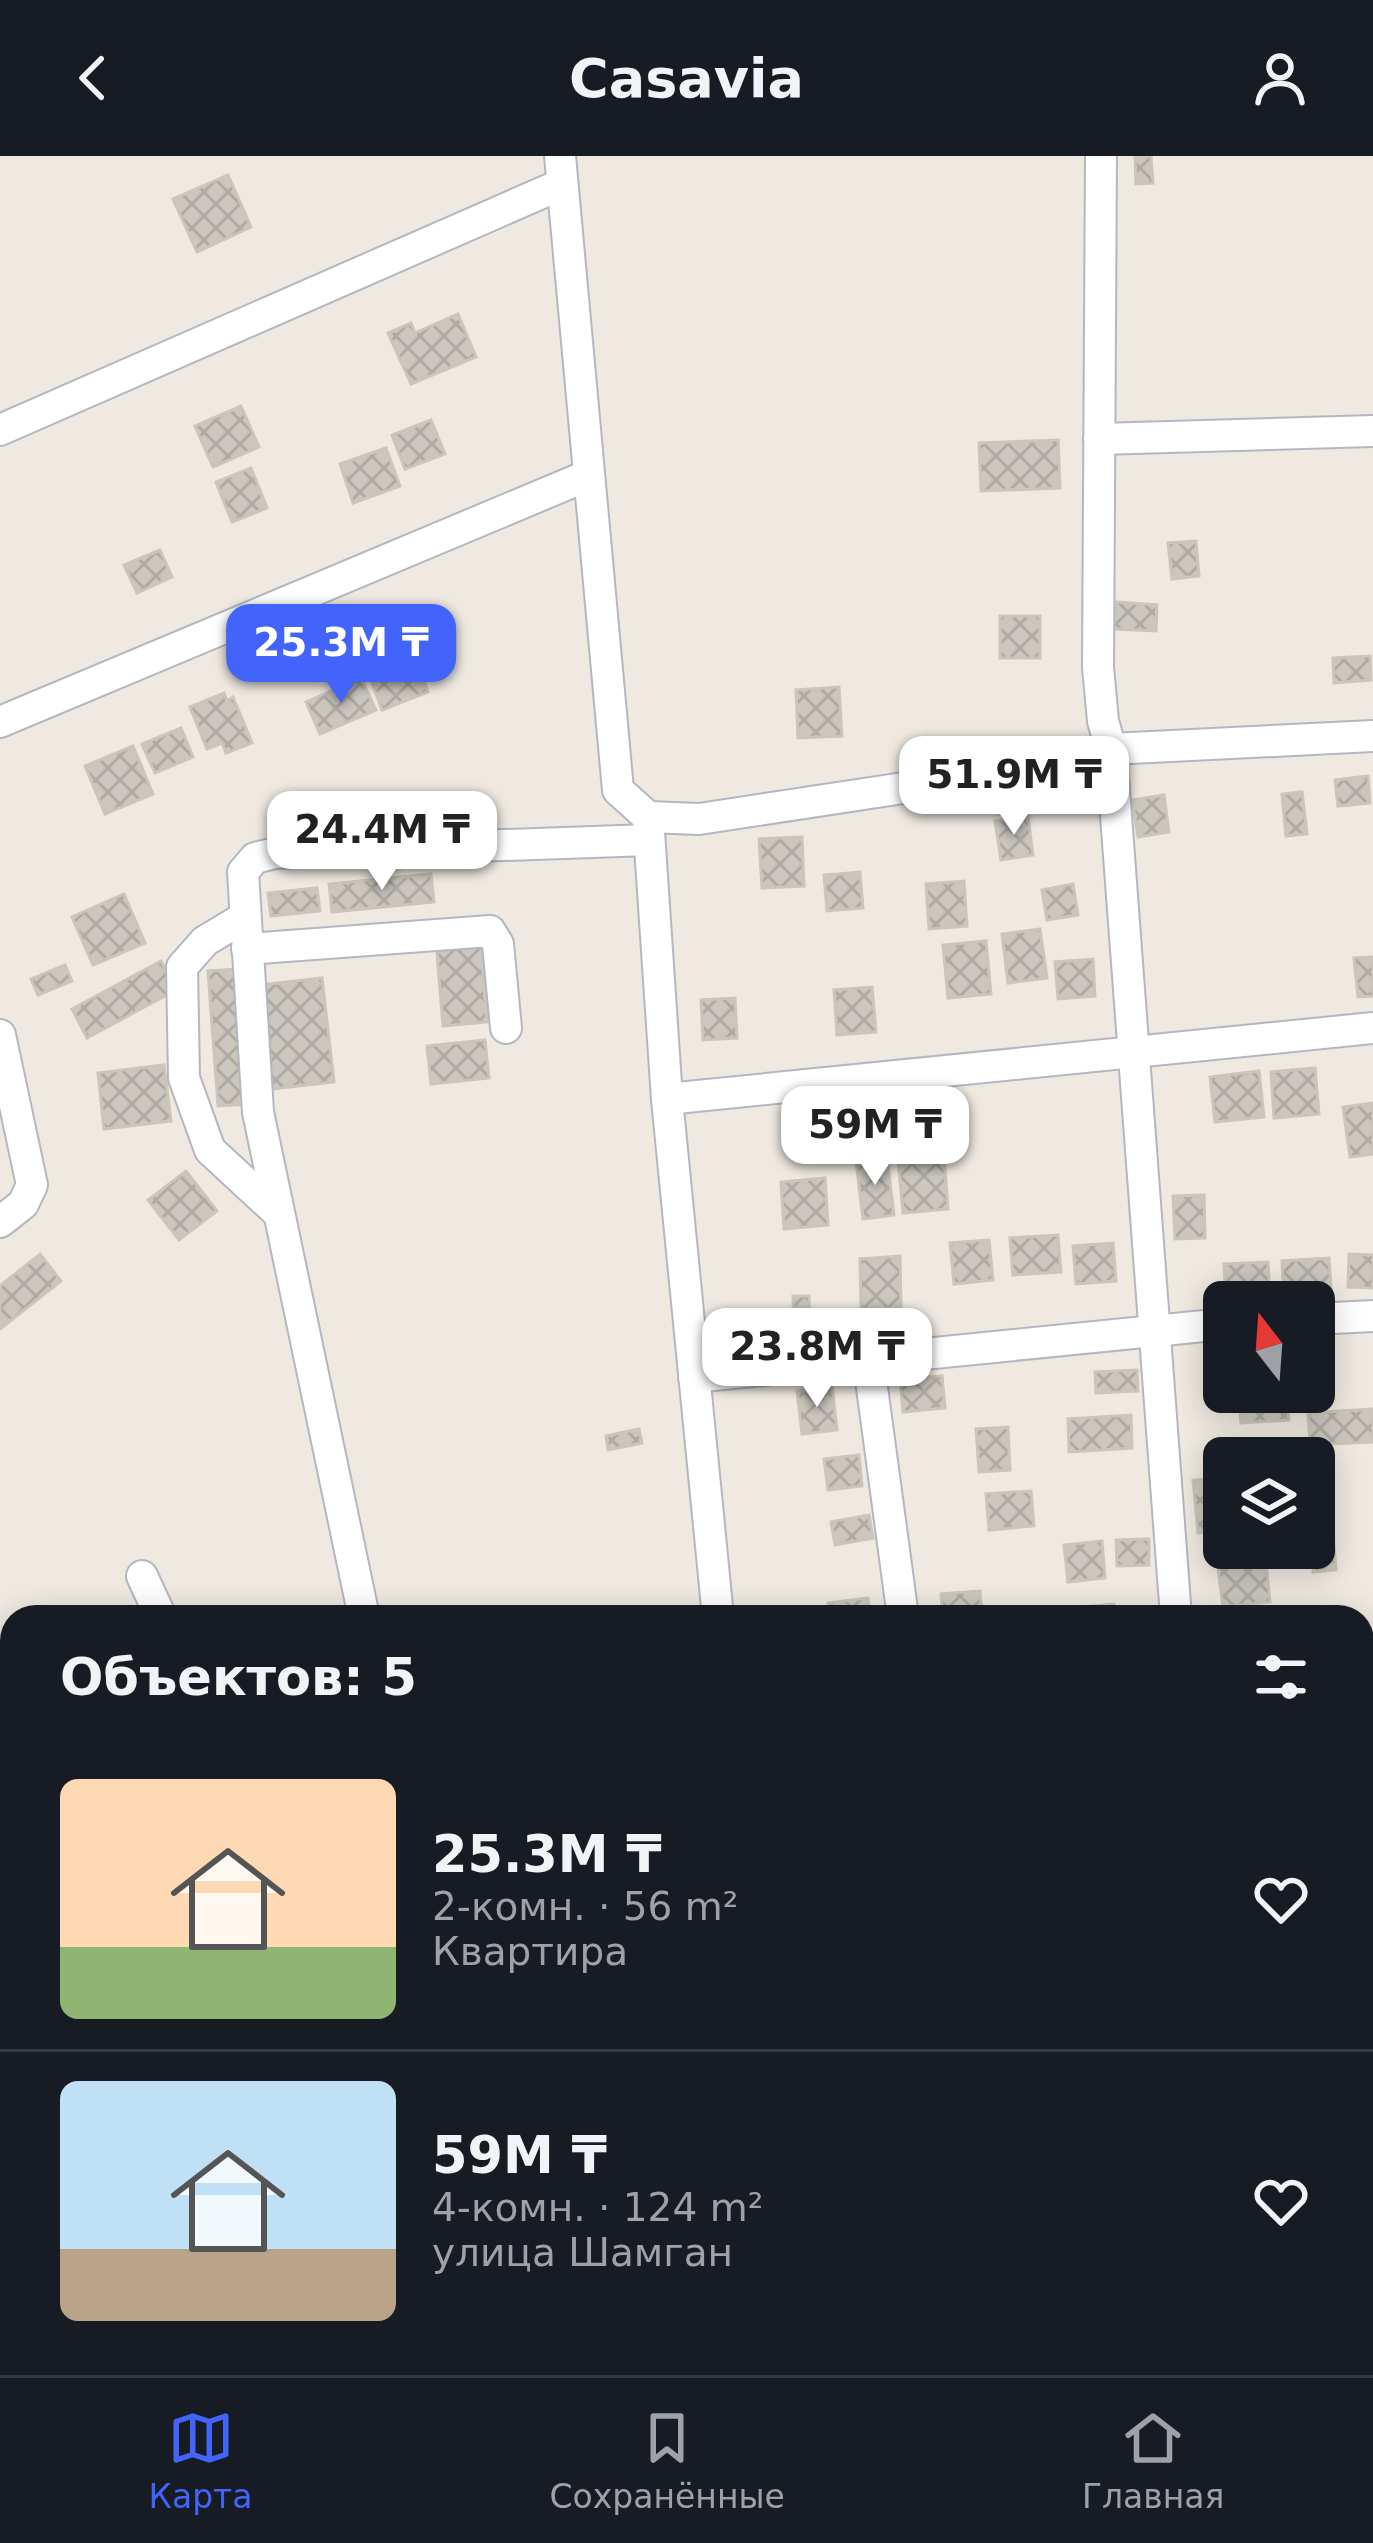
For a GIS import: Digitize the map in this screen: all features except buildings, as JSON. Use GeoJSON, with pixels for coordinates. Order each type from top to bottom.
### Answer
{"type":"FeatureCollection","features":[{"type":"Feature","properties":{"kind":"street"},"geometry":{"type":"LineString","coordinates":[[1101,156],[1098,667],[1103,721],[1112,749],[1175,1605]]}},
{"type":"Feature","properties":{"kind":"street"},"geometry":{"type":"LineString","coordinates":[[0,430],[561,170],[618,790],[648,829],[667,1099],[717,1605]]}},
{"type":"Feature","properties":{"kind":"street"},"geometry":{"type":"LineString","coordinates":[[1099,439],[1373,431]]}},
{"type":"Feature","properties":{"kind":"street"},"geometry":{"type":"LineString","coordinates":[[0,722],[589,475]]}},
{"type":"Feature","properties":{"kind":"street"},"geometry":{"type":"LineString","coordinates":[[361,1605],[258,1112],[243,872],[255,858],[648,829],[1112,749],[1373,736]]}},
{"type":"Feature","properties":{"kind":"street"},"geometry":{"type":"LineString","coordinates":[[244,917],[205,941],[182,967],[184,1078],[210,1150],[276,1210]]}},
{"type":"Feature","properties":{"kind":"street"},"geometry":{"type":"LineString","coordinates":[[247,949],[490,931],[498,944],[506,1028]]}},
{"type":"Feature","properties":{"kind":"street"},"geometry":{"type":"LineString","coordinates":[[667,1099],[1373,1028]]}},
{"type":"Feature","properties":{"kind":"street"},"geometry":{"type":"LineString","coordinates":[[0,1040],[32,1185],[22,1204],[0,1222]]}},
{"type":"Feature","properties":{"kind":"street"},"geometry":{"type":"LineString","coordinates":[[1335,1318],[1373,1316]]}},
{"type":"Feature","properties":{"kind":"street"},"geometry":{"type":"LineString","coordinates":[[694,1376],[1203,1325]]}},
{"type":"Feature","properties":{"kind":"street"},"geometry":{"type":"LineString","coordinates":[[868,1358],[902,1605]]}},
{"type":"Feature","properties":{"kind":"street"},"geometry":{"type":"LineString","coordinates":[[142,1576],[155,1605]]}}]}
